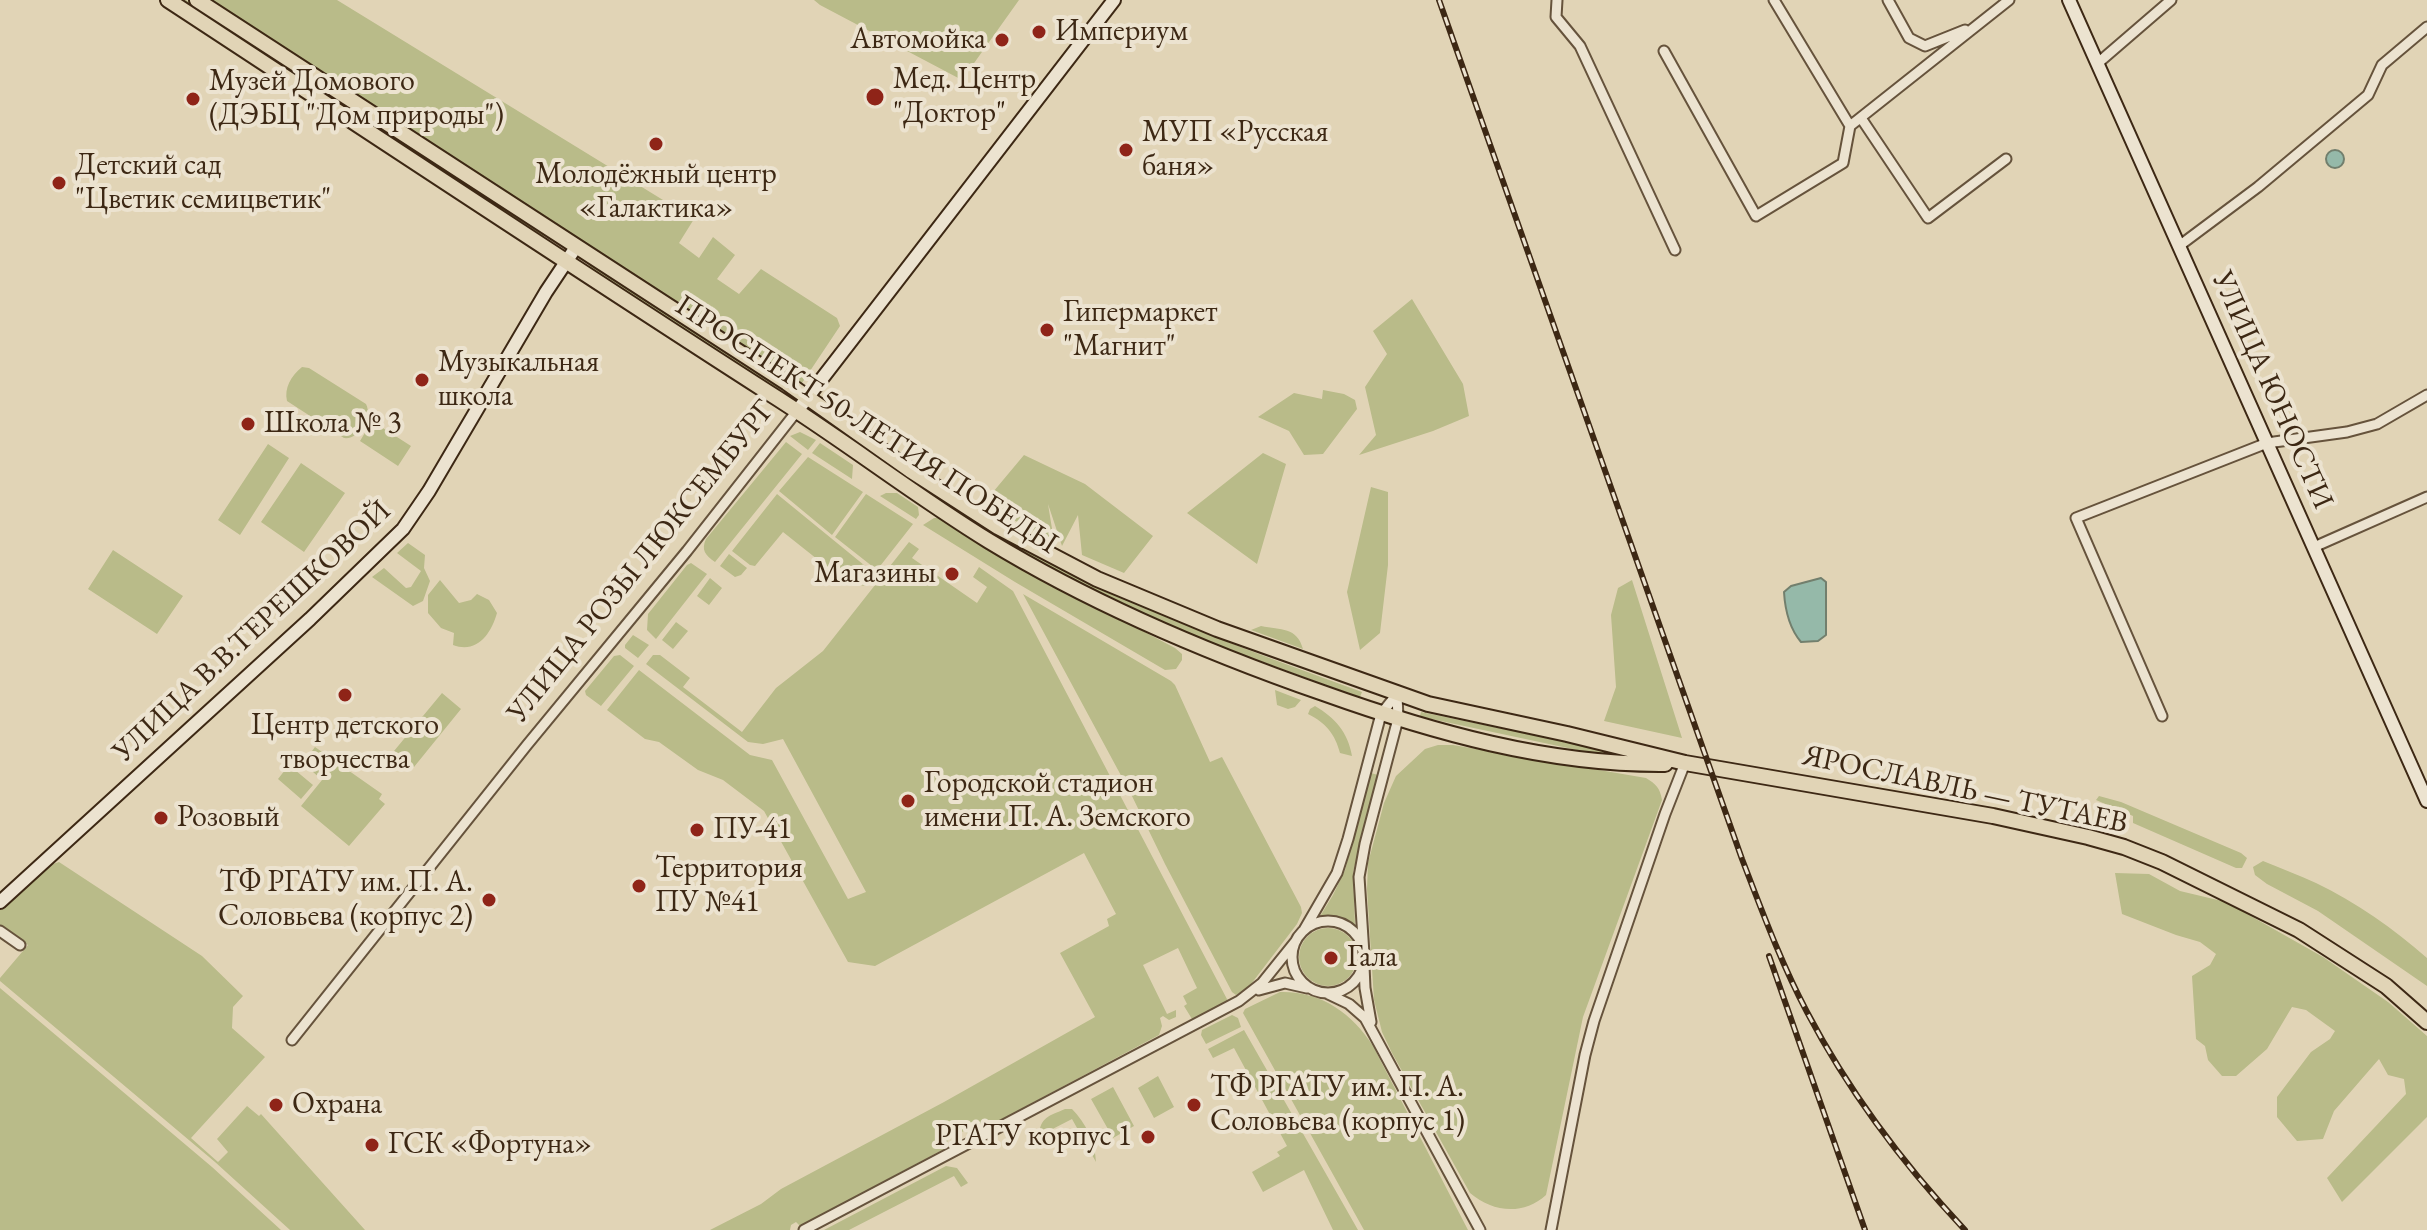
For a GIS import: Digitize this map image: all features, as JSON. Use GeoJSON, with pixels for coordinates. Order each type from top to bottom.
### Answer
{"type":"FeatureCollection","features":[{"type":"Feature","properties":{"kind":"main road","name":"ПРОСПЕКТ 50-ЛЕТИЯ ПОБЕДЫ"},"geometry":{"type":"LineString","coordinates":[[168,0],[797,411],[944,512],[1027,563],[1184,641],[1381,714],[1451,734],[1589,761],[1685,763]]}},
{"type":"Feature","properties":{"kind":"main road","name":"ПРОСПЕКТ 50-ЛЕТИЯ ПОБЕДЫ"},"geometry":{"type":"LineString","coordinates":[[197,0],[808,397],[923,479],[1035,549],[1097,579],[1217,629],[1397,694],[1456,711],[1685,763]]}},
{"type":"Feature","properties":{"kind":"main road","name":"ЯРОСЛАВЛЬ — ТУТАЕВ"},"geometry":{"type":"LineString","coordinates":[[1685,763],[1993,816],[2124,847],[2174,867],[2299,930],[2386,986],[2427,1022]]}},
{"type":"Feature","properties":{"kind":"street","name":"УЛИЦА РОЗЫ ЛЮКСЕМБУРГ"},"geometry":{"type":"LineString","coordinates":[[292,1040],[518,756],[687,551],[1114,0]]}},
{"type":"Feature","properties":{"kind":"street"},"geometry":{"type":"LineString","coordinates":[[1557,0],[1556,17],[1580,46],[1675,250]]}},
{"type":"Feature","properties":{"kind":"street"},"geometry":{"type":"LineString","coordinates":[[1664,51],[1756,216],[1843,163],[1850,126],[1774,0]]}},
{"type":"Feature","properties":{"kind":"street"},"geometry":{"type":"LineString","coordinates":[[1888,0],[1909,38],[1925,46],[1976,26]]}},
{"type":"Feature","properties":{"kind":"street"},"geometry":{"type":"LineString","coordinates":[[1850,126],[2009,0]]}},
{"type":"Feature","properties":{"kind":"street","name":"УЛИЦА ЮНОСТИ"},"geometry":{"type":"LineString","coordinates":[[2069,0],[2427,801]]}},
{"type":"Feature","properties":{"kind":"street"},"geometry":{"type":"LineString","coordinates":[[2098,63],[2171,0]]}},
{"type":"Feature","properties":{"kind":"street"},"geometry":{"type":"LineString","coordinates":[[2179,246],[2258,187],[2368,95],[2382,65],[2427,27]]}},
{"type":"Feature","properties":{"kind":"street"},"geometry":{"type":"LineString","coordinates":[[1861,118],[1928,218],[2006,159]]}},
{"type":"Feature","properties":{"kind":"street","name":"УЛИЦА В.В.ТЕРЕШКОВОЙ"},"geometry":{"type":"LineString","coordinates":[[0,902],[310,619],[403,529],[576,247]]}},
{"type":"Feature","properties":{"kind":"street"},"geometry":{"type":"LineString","coordinates":[[2162,716],[2076,518],[2267,443],[2347,432],[2377,424],[2427,395]]}},
{"type":"Feature","properties":{"kind":"street"},"geometry":{"type":"LineString","coordinates":[[2314,547],[2427,497]]}},
{"type":"Feature","properties":{"kind":"street"},"geometry":{"type":"LineString","coordinates":[[1252,993],[1295,942],[1325,896],[1343,857],[1381,714],[1397,694]]}},
{"type":"Feature","properties":{"kind":"street"},"geometry":{"type":"LineString","coordinates":[[1375,1033],[1365,988],[1359,877],[1398,719],[1397,694]]}},
{"type":"Feature","properties":{"kind":"street"},"geometry":{"type":"LineString","coordinates":[[1551,1230],[1594,1021],[1685,763]]}},
{"type":"Feature","properties":{"kind":"street"},"geometry":{"type":"LineString","coordinates":[[1304,930],[1330,921],[1344,925],[1355,933],[1362,944],[1364,958],[1361,973],[1353,984],[1340,991],[1326,993]]}},
{"type":"Feature","properties":{"kind":"street"},"geometry":{"type":"LineString","coordinates":[[0,931],[20,945]]}},
{"type":"Feature","properties":{"kind":"street"},"geometry":{"type":"LineString","coordinates":[[1295,942],[1292,956],[1294,970],[1301,982],[1312,990]]}},
{"type":"Feature","properties":{"kind":"street"},"geometry":{"type":"LineString","coordinates":[[804,1230],[1252,993],[1285,983],[1326,993],[1358,1010],[1375,1033],[1480,1230]]}},
{"type":"Feature","properties":{"kind":"green space"},"geometry":{"type":"Polygon","coordinates":[[[177,0],[186,0],[545,233],[542,238],[177,0]]]}},
{"type":"Feature","properties":{"kind":"green space"},"geometry":{"type":"Polygon","coordinates":[[[206,0],[337,0],[694,219],[679,243],[699,258],[713,237],[735,255],[717,279],[739,294],[761,269],[837,318],[840,326],[800,386],[206,0]]]}},
{"type":"Feature","properties":{"kind":"green space"},"geometry":{"type":"Polygon","coordinates":[[[814,0],[1019,0],[962,80],[814,0]]]}},
{"type":"Feature","properties":{"kind":"green space"},"geometry":{"type":"Polygon","coordinates":[[[591,263],[780,387],[778,390],[588,267],[591,263]]]}},
{"type":"Feature","properties":{"kind":"green space"},"geometry":{"type":"Polygon","coordinates":[[[1412,299],[1463,384],[1469,416],[1359,455],[1376,435],[1365,387],[1387,354],[1373,331],[1412,299]]]}},
{"type":"Feature","properties":{"kind":"green space"},"geometry":{"type":"Polygon","coordinates":[[[302,367],[309,368],[366,404],[368,416],[355,436],[344,438],[287,401],[289,382],[302,367]]]}},
{"type":"Feature","properties":{"kind":"green space"},"geometry":{"type":"Polygon","coordinates":[[[1323,390],[1344,394],[1355,400],[1357,409],[1323,454],[1304,455],[1289,431],[1258,417],[1294,393],[1322,399],[1323,390]]]}},
{"type":"Feature","properties":{"kind":"green space"},"geometry":{"type":"Polygon","coordinates":[[[372,421],[411,446],[398,466],[360,441],[372,421]]]}},
{"type":"Feature","properties":{"kind":"green space"},"geometry":{"type":"Polygon","coordinates":[[[832,422],[955,507],[1071,574],[1236,645],[1362,692],[1360,697],[1192,634],[1069,578],[953,511],[829,427],[832,422]]]}},
{"type":"Feature","properties":{"kind":"green space"},"geometry":{"type":"Polygon","coordinates":[[[800,432],[816,440],[808,450],[790,436],[800,432]]]}},
{"type":"Feature","properties":{"kind":"green space"},"geometry":{"type":"Polygon","coordinates":[[[786,442],[802,454],[715,562],[705,552],[706,539],[786,442]]]}},
{"type":"Feature","properties":{"kind":"green space"},"geometry":{"type":"Polygon","coordinates":[[[820,443],[853,465],[852,479],[812,453],[820,443]]]}},
{"type":"Feature","properties":{"kind":"green space"},"geometry":{"type":"Polygon","coordinates":[[[268,444],[289,458],[240,535],[218,520],[268,444]]]}},
{"type":"Feature","properties":{"kind":"green space"},"geometry":{"type":"Polygon","coordinates":[[[1263,453],[1286,464],[1257,564],[1187,513],[1263,453]]]}},
{"type":"Feature","properties":{"kind":"green space"},"geometry":{"type":"Polygon","coordinates":[[[1024,455],[1085,484],[1153,536],[1124,573],[1082,555],[1078,515],[1062,546],[1048,504],[1054,541],[983,504],[1024,455]]]}},
{"type":"Feature","properties":{"kind":"green space"},"geometry":{"type":"Polygon","coordinates":[[[808,457],[863,492],[832,535],[779,491],[808,457]]]}},
{"type":"Feature","properties":{"kind":"green space"},"geometry":{"type":"Polygon","coordinates":[[[301,463],[345,493],[304,552],[261,522],[301,463]]]}},
{"type":"Feature","properties":{"kind":"green space"},"geometry":{"type":"Polygon","coordinates":[[[1371,487],[1388,492],[1388,565],[1380,633],[1360,650],[1347,592],[1371,487]]]}},
{"type":"Feature","properties":{"kind":"green space"},"geometry":{"type":"Polygon","coordinates":[[[897,493],[918,507],[916,519],[880,496],[897,493]]]}},
{"type":"Feature","properties":{"kind":"green space"},"geometry":{"type":"Polygon","coordinates":[[[777,494],[875,574],[866,586],[858,585],[845,575],[839,583],[815,564],[817,559],[783,532],[755,566],[732,551],[777,494]]]}},
{"type":"Feature","properties":{"kind":"green space"},"geometry":{"type":"Polygon","coordinates":[[[866,494],[913,524],[877,570],[835,537],[866,494]]]}},
{"type":"Feature","properties":{"kind":"green space"},"geometry":{"type":"Polygon","coordinates":[[[934,518],[1175,648],[1182,654],[1182,660],[1176,669],[1165,670],[923,525],[934,518]]]}},
{"type":"Feature","properties":{"kind":"green space"},"geometry":{"type":"Polygon","coordinates":[[[909,542],[919,549],[912,558],[977,603],[987,587],[973,577],[979,567],[1013,591],[1228,1001],[1196,1020],[1192,1019],[1184,1006],[1187,1004],[1183,996],[1197,988],[1178,948],[1143,965],[1167,1014],[1176,1010],[1176,1017],[1169,1020],[1163,1016],[1160,1018],[1162,1026],[1159,1035],[976,1133],[969,1135],[964,1131],[949,1138],[944,1149],[800,1226],[796,1222],[790,1230],[710,1230],[1095,1017],[1060,953],[1109,926],[1107,919],[1116,914],[1084,853],[875,966],[848,962],[764,811],[723,780],[698,770],[659,742],[645,739],[607,710],[639,670],[750,755],[772,760],[848,899],[866,892],[783,739],[763,744],[748,742],[646,664],[653,655],[660,655],[690,678],[683,687],[742,732],[776,688],[823,651],[909,542]]]}},
{"type":"Feature","properties":{"kind":"green space"},"geometry":{"type":"Polygon","coordinates":[[[408,543],[425,555],[424,568],[430,581],[423,601],[413,606],[372,577],[384,568],[406,588],[411,587],[421,571],[397,553],[408,543]]]}},
{"type":"Feature","properties":{"kind":"green space"},"geometry":{"type":"Polygon","coordinates":[[[113,550],[183,596],[157,634],[88,589],[113,550]]]}},
{"type":"Feature","properties":{"kind":"green space"},"geometry":{"type":"Polygon","coordinates":[[[729,554],[747,568],[741,575],[735,577],[720,566],[729,554]]]}},
{"type":"Feature","properties":{"kind":"green space"},"geometry":{"type":"Polygon","coordinates":[[[691,563],[707,574],[656,639],[647,630],[648,614],[691,563]]]}},
{"type":"Feature","properties":{"kind":"green space"},"geometry":{"type":"Polygon","coordinates":[[[710,578],[722,588],[709,605],[697,596],[710,578]]]}},
{"type":"Feature","properties":{"kind":"green space"},"geometry":{"type":"Polygon","coordinates":[[[440,580],[459,603],[471,600],[477,594],[489,600],[497,613],[487,635],[476,644],[469,647],[453,645],[454,633],[441,628],[428,613],[428,595],[440,580]]]}},
{"type":"Feature","properties":{"kind":"green space"},"geometry":{"type":"Polygon","coordinates":[[[1632,580],[1682,738],[1604,721],[1616,687],[1611,615],[1618,588],[1632,580]]]}},
{"type":"Feature","properties":{"kind":"green space"},"geometry":{"type":"Polygon","coordinates":[[[1023,594],[1171,681],[1210,762],[1222,757],[1302,913],[1248,988],[1236,995],[1232,992],[1131,794],[1023,594]]]}},
{"type":"Feature","properties":{"kind":"green space"},"geometry":{"type":"Polygon","coordinates":[[[676,622],[688,631],[673,649],[662,640],[676,622]]]}},
{"type":"Feature","properties":{"kind":"green space"},"geometry":{"type":"Polygon","coordinates":[[[1261,626],[1292,633],[1303,649],[1251,630],[1261,626]]]}},
{"type":"Feature","properties":{"kind":"green space"},"geometry":{"type":"Polygon","coordinates":[[[633,635],[649,645],[638,658],[625,648],[633,635]]]}},
{"type":"Feature","properties":{"kind":"green space"},"geometry":{"type":"Polygon","coordinates":[[[620,655],[634,666],[601,706],[585,691],[614,656],[620,655]]]}},
{"type":"Feature","properties":{"kind":"green space"},"geometry":{"type":"Polygon","coordinates":[[[1275,690],[1301,700],[1288,709],[1277,705],[1275,690]]]}},
{"type":"Feature","properties":{"kind":"green space"},"geometry":{"type":"Polygon","coordinates":[[[442,693],[461,709],[414,767],[394,751],[442,693]]]}},
{"type":"Feature","properties":{"kind":"green space"},"geometry":{"type":"Polygon","coordinates":[[[1315,706],[1340,726],[1352,756],[1340,753],[1329,730],[1308,714],[1315,706]]]}},
{"type":"Feature","properties":{"kind":"green space"},"geometry":{"type":"Polygon","coordinates":[[[1421,712],[1611,751],[1612,755],[1422,717],[1421,712]]]}},
{"type":"Feature","properties":{"kind":"green space"},"geometry":{"type":"Polygon","coordinates":[[[1438,745],[1646,778],[1657,787],[1662,800],[1583,1017],[1546,1195],[1518,1209],[1498,1208],[1470,1193],[1392,1053],[1382,1032],[1374,1000],[1368,863],[1384,803],[1396,776],[1425,749],[1438,745]]]}},
{"type":"Feature","properties":{"kind":"green space"},"geometry":{"type":"Polygon","coordinates":[[[315,747],[382,794],[379,799],[385,804],[349,846],[301,806],[322,780],[303,763],[315,747]]]}},
{"type":"Feature","properties":{"kind":"green space"},"geometry":{"type":"Polygon","coordinates":[[[289,765],[313,785],[301,799],[278,779],[289,765]]]}},
{"type":"Feature","properties":{"kind":"green space"},"geometry":{"type":"Polygon","coordinates":[[[1371,773],[1378,775],[1353,872],[1355,925],[1335,917],[1319,918],[1345,870],[1371,773]]]}},
{"type":"Feature","properties":{"kind":"green space"},"geometry":{"type":"Polygon","coordinates":[[[2099,796],[2121,802],[2247,858],[2242,868],[2236,868],[2133,823],[2133,816],[2096,800],[2099,796]]]}},
{"type":"Feature","properties":{"kind":"green space"},"geometry":{"type":"Polygon","coordinates":[[[2263,861],[2331,890],[2401,937],[2427,958],[2427,986],[2318,911],[2255,875],[2253,867],[2263,861]]]}},
{"type":"Feature","properties":{"kind":"green space"},"geometry":{"type":"Polygon","coordinates":[[[59,862],[202,956],[243,996],[233,1007],[232,1028],[265,1057],[191,1138],[218,1162],[228,1152],[217,1139],[247,1106],[259,1116],[261,1114],[365,1230],[290,1230],[215,1162],[0,981],[28,945],[0,926],[0,910],[59,862]]]}},
{"type":"Feature","properties":{"kind":"green space"},"geometry":{"type":"Polygon","coordinates":[[[2115,873],[2149,874],[2180,891],[2226,902],[2323,957],[2388,1002],[2427,1036],[2427,1117],[2342,1202],[2327,1178],[2406,1094],[2404,1079],[2388,1075],[2379,1059],[2334,1111],[2323,1139],[2297,1141],[2277,1117],[2277,1097],[2311,1052],[2330,1039],[2335,1031],[2306,1010],[2292,1007],[2267,1049],[2236,1076],[2222,1076],[2208,1060],[2205,1046],[2196,1039],[2192,976],[2210,965],[2216,954],[2200,942],[2122,914],[2115,873]]]}},
{"type":"Feature","properties":{"kind":"green space"},"geometry":{"type":"Polygon","coordinates":[[[1328,928],[1349,936],[1357,957],[1349,978],[1328,986],[1307,978],[1299,957],[1307,936],[1328,928]]]}},
{"type":"Feature","properties":{"kind":"green space"},"geometry":{"type":"Polygon","coordinates":[[[0,988],[212,1167],[281,1230],[0,1230],[0,988]]]}},
{"type":"Feature","properties":{"kind":"green space"},"geometry":{"type":"Polygon","coordinates":[[[1280,992],[1309,995],[1322,1000],[1345,1014],[1365,1034],[1468,1230],[1364,1230],[1243,1013],[1245,1009],[1280,992]]]}},
{"type":"Feature","properties":{"kind":"green space"},"geometry":{"type":"Polygon","coordinates":[[[1232,1015],[1238,1018],[1241,1027],[1206,1044],[1202,1030],[1232,1015]]]}},
{"type":"Feature","properties":{"kind":"green space"},"geometry":{"type":"Polygon","coordinates":[[[1244,1030],[1358,1230],[1333,1230],[1304,1170],[1263,1192],[1252,1172],[1280,1156],[1277,1152],[1287,1146],[1234,1048],[1213,1058],[1208,1049],[1244,1030]]]}},
{"type":"Feature","properties":{"kind":"green space"},"geometry":{"type":"Polygon","coordinates":[[[1158,1076],[1174,1107],[1154,1118],[1138,1088],[1158,1076]]]}},
{"type":"Feature","properties":{"kind":"green space"},"geometry":{"type":"Polygon","coordinates":[[[1113,1087],[1134,1126],[1113,1138],[1091,1099],[1113,1087]]]}},
{"type":"Feature","properties":{"kind":"green space"},"geometry":{"type":"Polygon","coordinates":[[[1065,1109],[1072,1109],[1085,1127],[1092,1140],[1096,1162],[1072,1119],[1039,1136],[1043,1121],[1065,1109]]]}},
{"type":"Feature","properties":{"kind":"green space"},"geometry":{"type":"Polygon","coordinates":[[[946,1166],[957,1168],[968,1183],[961,1187],[954,1176],[849,1230],[824,1230],[946,1166]]]}},
{"type":"Feature","properties":{"kind":"shaded area"},"geometry":{"type":"Polygon","coordinates":[[[2331,150],[2339,150],[2344,159],[2342,166],[2331,168],[2326,163],[2326,155],[2331,150]]]}},
{"type":"Feature","properties":{"kind":"shaded area"},"geometry":{"type":"Polygon","coordinates":[[[1821,578],[1826,582],[1826,635],[1818,641],[1801,642],[1789,618],[1784,592],[1791,586],[1821,578]]]}},
{"type":"Feature","properties":{"kind":"railway"},"geometry":{"type":"LineString","coordinates":[[1439,0],[1742,859],[1780,956],[1823,1042],[1859,1099],[1920,1179],[1965,1230]]}},
{"type":"Feature","properties":{"kind":"railway"},"geometry":{"type":"LineString","coordinates":[[1769,956],[1865,1230]]}},
{"type":"Feature","properties":{"kind":"place","name":"Империум"},"geometry":{"type":"Point","coordinates":[1039,32]}},
{"type":"Feature","properties":{"kind":"place","name":"Автомойка"},"geometry":{"type":"Point","coordinates":[1002,40]}},
{"type":"Feature","properties":{"kind":"place","name":"Мед. Центр \"Доктор\""},"geometry":{"type":"Point","coordinates":[875,97]}},
{"type":"Feature","properties":{"kind":"place","name":"Музей Домового (ДЭБЦ \"Дом природы\")"},"geometry":{"type":"Point","coordinates":[193,99]}},
{"type":"Feature","properties":{"kind":"place","name":"Молодёжный центр «Галактика»"},"geometry":{"type":"Point","coordinates":[656,144]}},
{"type":"Feature","properties":{"kind":"place","name":"МУП «Русская баня»"},"geometry":{"type":"Point","coordinates":[1126,150]}},
{"type":"Feature","properties":{"kind":"place","name":"Детский сад \"Цветик семицветик\""},"geometry":{"type":"Point","coordinates":[59,183]}},
{"type":"Feature","properties":{"kind":"place","name":"Гипермаркет \"Магнит\""},"geometry":{"type":"Point","coordinates":[1047,330]}},
{"type":"Feature","properties":{"kind":"place","name":"Музыкальная школа"},"geometry":{"type":"Point","coordinates":[422,380]}},
{"type":"Feature","properties":{"kind":"place","name":"Школа № 3"},"geometry":{"type":"Point","coordinates":[248,424]}},
{"type":"Feature","properties":{"kind":"place","name":"Магазины"},"geometry":{"type":"Point","coordinates":[952,574]}},
{"type":"Feature","properties":{"kind":"place","name":"Центр детского творчества"},"geometry":{"type":"Point","coordinates":[345,695]}},
{"type":"Feature","properties":{"kind":"place","name":"Городской стадион имени П. А. Земского"},"geometry":{"type":"Point","coordinates":[908,801]}},
{"type":"Feature","properties":{"kind":"place","name":"Розовый"},"geometry":{"type":"Point","coordinates":[161,818]}},
{"type":"Feature","properties":{"kind":"place","name":"ПУ-41"},"geometry":{"type":"Point","coordinates":[697,830]}},
{"type":"Feature","properties":{"kind":"place","name":"Территория ПУ №41"},"geometry":{"type":"Point","coordinates":[639,886]}},
{"type":"Feature","properties":{"kind":"place","name":"ТФ РГАТУ им. П. А. Соловьева (корпус 2)"},"geometry":{"type":"Point","coordinates":[489,900]}},
{"type":"Feature","properties":{"kind":"place","name":"Гала"},"geometry":{"type":"Point","coordinates":[1331,958]}},
{"type":"Feature","properties":{"kind":"place","name":"Охрана"},"geometry":{"type":"Point","coordinates":[276,1105]}},
{"type":"Feature","properties":{"kind":"place","name":"ТФ РГАТУ им. П. А. Соловьева (корпус 1)"},"geometry":{"type":"Point","coordinates":[1194,1105]}},
{"type":"Feature","properties":{"kind":"place","name":"РГАТУ корпус 1"},"geometry":{"type":"Point","coordinates":[1148,1137]}},
{"type":"Feature","properties":{"kind":"place","name":"ГСК «Фортуна»"},"geometry":{"type":"Point","coordinates":[372,1145]}}]}
